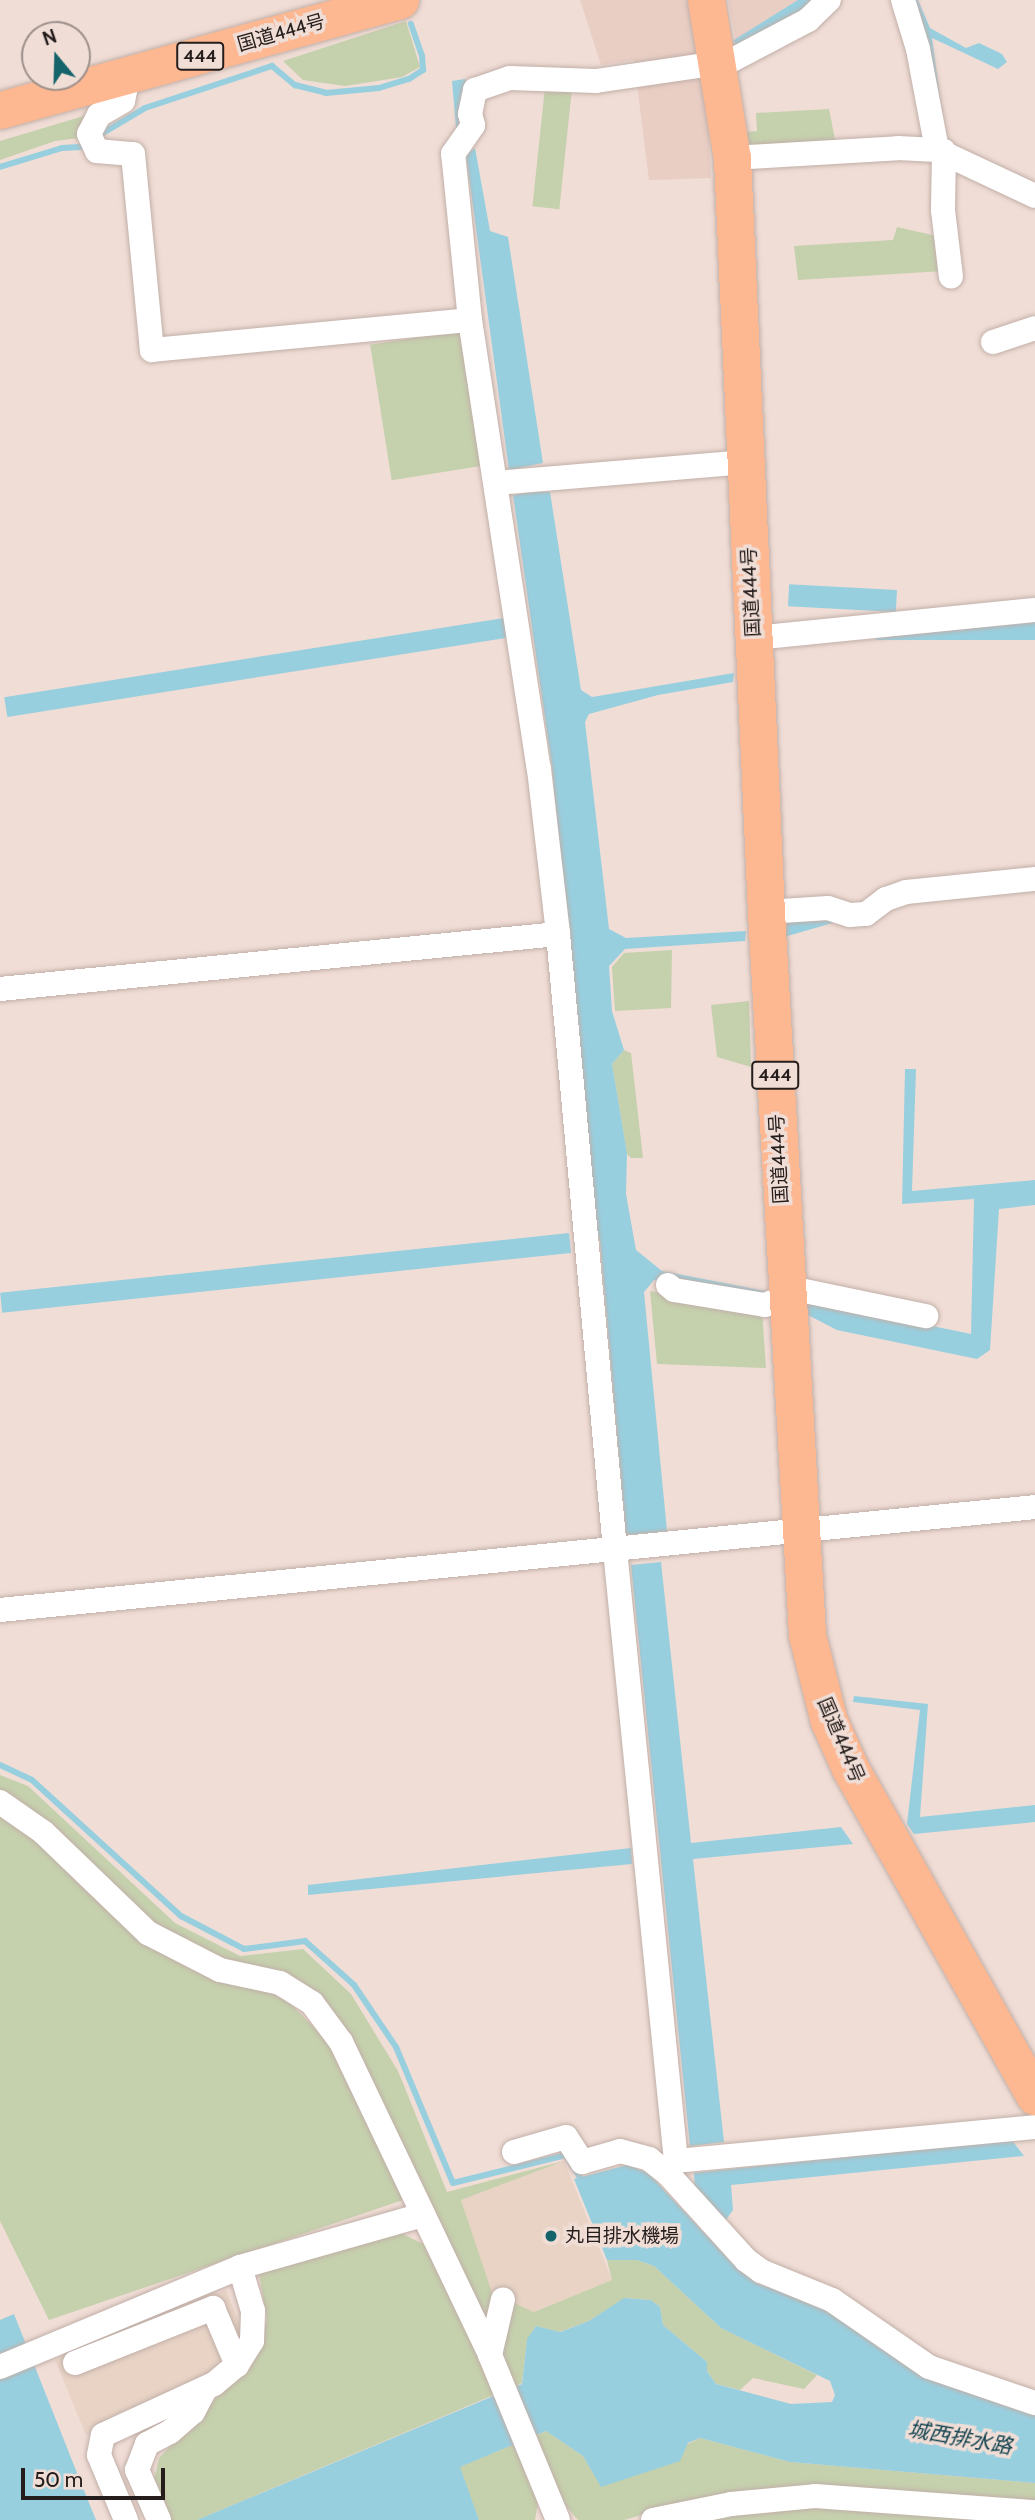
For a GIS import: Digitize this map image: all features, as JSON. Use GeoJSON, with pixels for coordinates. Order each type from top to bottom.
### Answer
{"type":"FeatureCollection","features":[{"type":"Feature","properties":{"kind":"highway","name":"国道444号"},"geometry":{"type":"LineString","coordinates":[[0,110],[400,0]]}},
{"type":"Feature","properties":{"kind":"highway","name":"国道444号"},"geometry":{"type":"LineString","coordinates":[[706,0],[732,158],[766,912],[807,1635],[829,1721],[892,1847],[1035,2096]]}},
{"type":"Feature","properties":{"kind":"street"},"geometry":{"type":"LineString","coordinates":[[829,0],[808,20],[718,65],[596,81],[510,78],[475,90],[470,114],[473,125],[453,154],[470,320],[539,769],[558,934],[615,1550],[690,2163],[746,2260],[761,2271],[832,2300],[929,2367],[1035,2403]]}},
{"type":"Feature","properties":{"kind":"street"},"geometry":{"type":"LineString","coordinates":[[903,0],[918,49],[941,150],[943,210],[951,277]]}},
{"type":"Feature","properties":{"kind":"street"},"geometry":{"type":"LineString","coordinates":[[128,76],[123,101],[99,115],[93,142],[133,154],[152,350],[470,320]]}},
{"type":"Feature","properties":{"kind":"street"},"geometry":{"type":"LineString","coordinates":[[732,158],[898,148],[941,150],[1035,196]]}},
{"type":"Feature","properties":{"kind":"street"},"geometry":{"type":"LineString","coordinates":[[992,342],[1035,328]]}},
{"type":"Feature","properties":{"kind":"street"},"geometry":{"type":"LineString","coordinates":[[496,483],[746,462]]}},
{"type":"Feature","properties":{"kind":"street"},"geometry":{"type":"LineString","coordinates":[[754,638],[1035,610]]}},
{"type":"Feature","properties":{"kind":"street"},"geometry":{"type":"LineString","coordinates":[[766,912],[828,908],[850,915],[866,914],[886,899],[906,892],[1035,880]]}},
{"type":"Feature","properties":{"kind":"street"},"geometry":{"type":"LineString","coordinates":[[0,989],[558,934]]}},
{"type":"Feature","properties":{"kind":"street"},"geometry":{"type":"LineString","coordinates":[[668,1286],[674,1290],[765,1305],[800,1290],[926,1316]]}},
{"type":"Feature","properties":{"kind":"street"},"geometry":{"type":"LineString","coordinates":[[0,1610],[1035,1507]]}},
{"type":"Feature","properties":{"kind":"street"},"geometry":{"type":"LineString","coordinates":[[0,1802],[43,1832],[148,1933],[220,1970],[281,1983],[312,2003],[341,2042],[502,2380],[558,2520]]}},
{"type":"Feature","properties":{"kind":"street"},"geometry":{"type":"LineString","coordinates":[[514,2152],[566,2137],[582,2162],[620,2151],[649,2159],[690,2163],[1035,2127]]}},
{"type":"Feature","properties":{"kind":"street"},"geometry":{"type":"LineString","coordinates":[[0,2367],[240,2267],[423,2215]]}},
{"type":"Feature","properties":{"kind":"street"},"geometry":{"type":"LineString","coordinates":[[127,2520],[99,2455],[103,2435],[206,2387],[237,2365],[252,2341],[253,2311],[240,2267]]}},
{"type":"Feature","properties":{"kind":"street"},"geometry":{"type":"LineString","coordinates":[[490,2356],[503,2299]]}},
{"type":"Feature","properties":{"kind":"street"},"geometry":{"type":"LineString","coordinates":[[75,2363],[213,2308],[237,2365]]}},
{"type":"Feature","properties":{"kind":"street"},"geometry":{"type":"LineString","coordinates":[[159,2520],[137,2470],[147,2444],[170,2432],[193,2412],[206,2387]]}},
{"type":"Feature","properties":{"kind":"street"},"geometry":{"type":"LineString","coordinates":[[653,2520],[731,2504],[815,2497],[1035,2512]]}},
{"type":"Feature","properties":{"kind":"shaded area"},"geometry":{"type":"Polygon","coordinates":[[[580,0],[687,0],[698,48],[708,123],[711,178],[649,180],[634,60],[601,65],[580,0]]]}},
{"type":"Feature","properties":{"kind":"shaded area"},"geometry":{"type":"Polygon","coordinates":[[[728,0],[824,0],[738,50],[728,0]]]}},
{"type":"Feature","properties":{"kind":"shaded area"},"geometry":{"type":"Polygon","coordinates":[[[564,2161],[612,2280],[534,2312],[491,2293],[461,2200],[564,2161]]]}},
{"type":"Feature","properties":{"kind":"shaded area"},"geometry":{"type":"Polygon","coordinates":[[[226,2290],[244,2335],[213,2376],[86,2435],[55,2360],[226,2290]]]}},
{"type":"Feature","properties":{"kind":"green space"},"geometry":{"type":"Polygon","coordinates":[[[406,21],[420,67],[402,77],[345,86],[303,80],[283,61],[406,21]]]}},
{"type":"Feature","properties":{"kind":"green space"},"geometry":{"type":"Polygon","coordinates":[[[545,87],[572,90],[559,209],[532,206],[545,87]]]}},
{"type":"Feature","properties":{"kind":"green space"},"geometry":{"type":"Polygon","coordinates":[[[829,109],[836,144],[747,149],[746,132],[757,131],[756,113],[829,109]]]}},
{"type":"Feature","properties":{"kind":"green space"},"geometry":{"type":"Polygon","coordinates":[[[87,115],[80,138],[55,141],[0,160],[0,141],[87,115]]]}},
{"type":"Feature","properties":{"kind":"green space"},"geometry":{"type":"Polygon","coordinates":[[[897,227],[941,237],[944,271],[798,280],[794,246],[893,240],[897,227]]]}},
{"type":"Feature","properties":{"kind":"green space"},"geometry":{"type":"Polygon","coordinates":[[[464,330],[485,465],[392,480],[370,345],[464,330]]]}},
{"type":"Feature","properties":{"kind":"green space"},"geometry":{"type":"Polygon","coordinates":[[[672,950],[671,1008],[615,1011],[612,967],[624,953],[672,950]]]}},
{"type":"Feature","properties":{"kind":"green space"},"geometry":{"type":"Polygon","coordinates":[[[749,1001],[751,1067],[717,1057],[711,1005],[749,1001]]]}},
{"type":"Feature","properties":{"kind":"green space"},"geometry":{"type":"Polygon","coordinates":[[[624,1050],[631,1053],[643,1158],[631,1158],[627,1154],[612,1064],[624,1050]]]}},
{"type":"Feature","properties":{"kind":"green space"},"geometry":{"type":"Polygon","coordinates":[[[650,1291],[762,1309],[766,1368],[657,1364],[650,1291]]]}},
{"type":"Feature","properties":{"kind":"green space"},"geometry":{"type":"Polygon","coordinates":[[[0,1775],[28,1786],[175,1923],[240,1956],[303,1949],[351,1994],[398,2071],[447,2192],[564,2161],[461,2200],[492,2293],[534,2312],[612,2280],[607,2260],[637,2260],[654,2266],[721,2328],[817,2375],[804,2389],[753,2378],[740,2390],[716,2384],[707,2371],[707,2362],[663,2325],[660,2307],[651,2300],[625,2298],[589,2321],[559,2332],[536,2326],[527,2340],[522,2383],[514,2387],[320,1999],[222,1965],[153,1929],[0,1793],[0,1775]]]}},
{"type":"Feature","properties":{"kind":"green space"},"geometry":{"type":"Polygon","coordinates":[[[0,1814],[33,1836],[138,1936],[281,1994],[331,2045],[403,2200],[49,2320],[0,2221],[0,1814]]]}},
{"type":"Feature","properties":{"kind":"green space"},"geometry":{"type":"Polygon","coordinates":[[[397,2231],[431,2248],[496,2394],[197,2520],[170,2520],[154,2480],[159,2458],[255,2357],[267,2320],[259,2274],[397,2231]]]}},
{"type":"Feature","properties":{"kind":"green space"},"geometry":{"type":"Polygon","coordinates":[[[546,2431],[583,2456],[601,2486],[700,2438],[790,2462],[1035,2483],[1035,2500],[692,2500],[624,2520],[578,2520],[552,2490],[533,2437],[546,2431]]]}},
{"type":"Feature","properties":{"kind":"green space"},"geometry":{"type":"Polygon","coordinates":[[[517,2443],[538,2502],[535,2520],[479,2520],[459,2467],[517,2443]]]}},
{"type":"Feature","properties":{"kind":"green space"},"geometry":{"type":"Polygon","coordinates":[[[796,2506],[1025,2520],[691,2520],[796,2506]]]}},
{"type":"Feature","properties":{"kind":"water"},"geometry":{"type":"Polygon","coordinates":[[[798,0],[817,0],[805,10],[737,49],[734,40],[798,0]]]}},
{"type":"Feature","properties":{"kind":"water"},"geometry":{"type":"Polygon","coordinates":[[[911,0],[918,0],[930,28],[966,48],[979,43],[1002,54],[1007,62],[998,69],[932,38],[946,142],[911,0]]]}},
{"type":"Feature","properties":{"kind":"water"},"geometry":{"type":"Polygon","coordinates":[[[465,79],[469,87],[465,125],[457,139],[452,81],[465,79]]]}},
{"type":"Feature","properties":{"kind":"water"},"geometry":{"type":"Polygon","coordinates":[[[475,148],[490,231],[508,237],[543,463],[509,470],[466,155],[475,148]]]}},
{"type":"Feature","properties":{"kind":"water"},"geometry":{"type":"Polygon","coordinates":[[[550,492],[581,690],[592,697],[734,673],[733,682],[658,695],[589,714],[585,722],[609,929],[626,938],[746,931],[745,941],[625,949],[609,966],[612,1011],[624,1050],[612,1064],[627,1153],[626,1194],[636,1250],[662,1271],[765,1291],[764,1299],[654,1280],[644,1292],[667,1531],[626,1535],[600,1241],[594,1223],[552,767],[513,495],[550,492]]]}},
{"type":"Feature","properties":{"kind":"water"},"geometry":{"type":"Polygon","coordinates":[[[789,584],[897,590],[896,612],[788,606],[789,584]]]}},
{"type":"Feature","properties":{"kind":"water"},"geometry":{"type":"Polygon","coordinates":[[[504,618],[507,638],[7,717],[4,697],[504,618]]]}},
{"type":"Feature","properties":{"kind":"water"},"geometry":{"type":"Polygon","coordinates":[[[876,620],[1035,620],[1035,640],[876,640],[876,620]]]}},
{"type":"Feature","properties":{"kind":"water"},"geometry":{"type":"Polygon","coordinates":[[[831,915],[843,920],[784,937],[782,922],[831,915]]]}},
{"type":"Feature","properties":{"kind":"water"},"geometry":{"type":"Polygon","coordinates":[[[905,1069],[916,1069],[912,1191],[1035,1180],[1035,1205],[999,1209],[990,1350],[977,1359],[837,1330],[804,1313],[802,1299],[971,1334],[974,1199],[902,1204],[905,1069]]]}},
{"type":"Feature","properties":{"kind":"water"},"geometry":{"type":"Polygon","coordinates":[[[569,1233],[571,1253],[2,1313],[0,1293],[569,1233]]]}},
{"type":"Feature","properties":{"kind":"water"},"geometry":{"type":"Polygon","coordinates":[[[661,1562],[691,1843],[841,1827],[853,1844],[693,1859],[724,2142],[690,2146],[631,1565],[661,1562]]]}},
{"type":"Feature","properties":{"kind":"water"},"geometry":{"type":"Polygon","coordinates":[[[854,1696],[928,1704],[920,1817],[1035,1805],[1035,1822],[914,1834],[907,1824],[920,1710],[853,1702],[854,1696]]]}},
{"type":"Feature","properties":{"kind":"water"},"geometry":{"type":"Polygon","coordinates":[[[631,1848],[632,1864],[308,1895],[308,1885],[631,1848]]]}},
{"type":"Feature","properties":{"kind":"water"},"geometry":{"type":"Polygon","coordinates":[[[1011,2139],[1024,2156],[731,2185],[733,2210],[725,2221],[695,2190],[694,2173],[1011,2139]]]}},
{"type":"Feature","properties":{"kind":"water","name":"城西排水路"},"geometry":{"type":"Polygon","coordinates":[[[627,2165],[648,2173],[738,2269],[756,2283],[822,2307],[1035,2413],[1035,2483],[790,2462],[700,2438],[688,2443],[680,2461],[601,2487],[583,2456],[546,2431],[460,2467],[479,2520],[197,2520],[522,2384],[527,2339],[536,2326],[560,2332],[589,2321],[624,2298],[651,2300],[660,2307],[663,2325],[707,2362],[707,2371],[716,2384],[791,2404],[832,2402],[835,2395],[830,2381],[721,2328],[654,2266],[637,2260],[607,2260],[574,2179],[627,2165]]]}},
{"type":"Feature","properties":{"kind":"water"},"geometry":{"type":"Polygon","coordinates":[[[14,2314],[96,2520],[0,2520],[0,2320],[14,2314]]]}},
{"type":"Feature","properties":{"kind":"waterway"},"geometry":{"type":"LineString","coordinates":[[98,136],[145,108],[272,66],[295,85],[326,93],[379,88],[409,79],[423,70],[422,56],[411,24]]}},
{"type":"Feature","properties":{"kind":"waterway"},"geometry":{"type":"LineString","coordinates":[[0,167],[62,148],[80,147],[88,142]]}},
{"type":"Feature","properties":{"kind":"waterway"},"geometry":{"type":"LineString","coordinates":[[0,1765],[32,1780],[181,1916],[244,1949],[305,1941],[354,1985],[396,2047],[453,2183],[566,2155],[583,2182]]}},
{"type":"Feature","properties":{"kind":"place","name":"丸目排水機場"},"geometry":{"type":"Point","coordinates":[551,2236]}}]}
